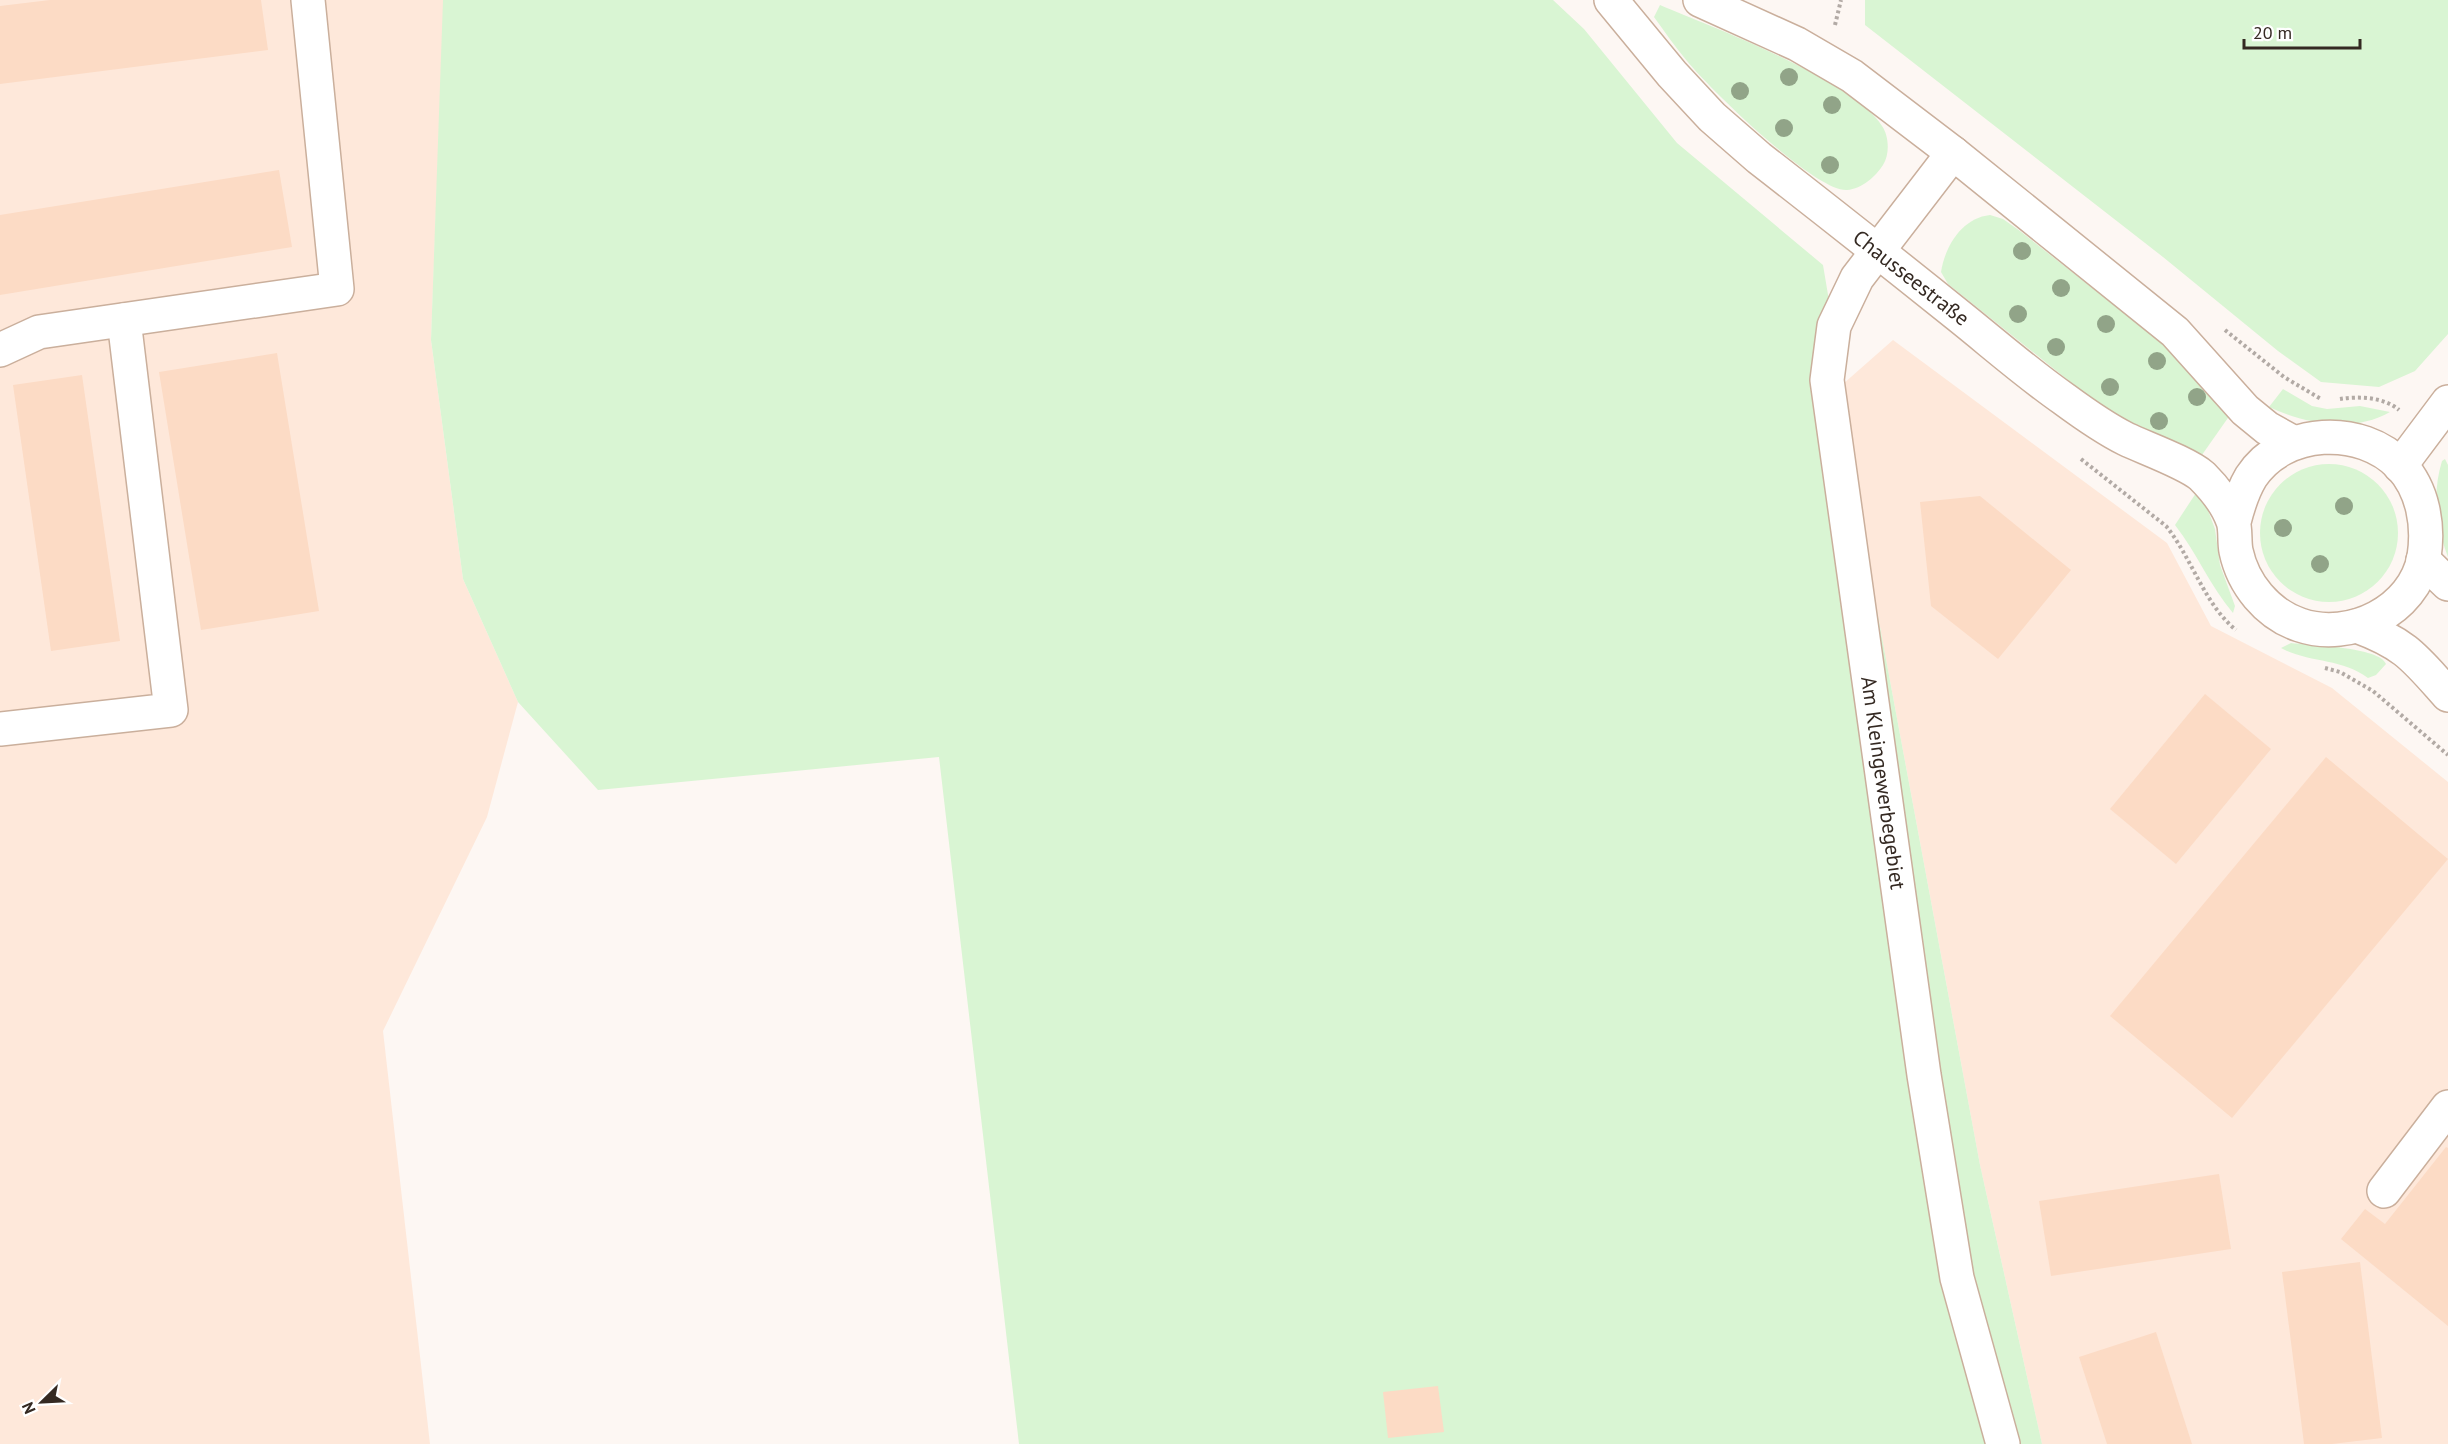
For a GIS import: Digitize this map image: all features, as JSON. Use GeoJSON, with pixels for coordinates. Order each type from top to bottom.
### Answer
{"type":"FeatureCollection","features":[{"type":"Feature","properties":{"kind":"street"},"geometry":{"type":"LineString","coordinates":[[0,350],[39,332],[337,290],[308,0]]}},
{"type":"Feature","properties":{"kind":"street","name":"Chausseestraße"},"geometry":{"type":"LineString","coordinates":[[1611,0],[1672,74],[1712,117],[1759,158],[2063,399],[2122,437],[2199,474],[2218,494],[2234,522]]}},
{"type":"Feature","properties":{"kind":"street"},"geometry":{"type":"LineString","coordinates":[[1700,0],[1797,44],[1852,76],[1953,153],[2175,332],[2245,410],[2267,428],[2294,443]]}},
{"type":"Feature","properties":{"kind":"street","name":"Am Kleingewerbegebiet"},"geometry":{"type":"LineString","coordinates":[[1953,153],[1857,278],[1834,326],[1827,380],[1925,1083],[1957,1278],[2003,1444]]}},
{"type":"Feature","properties":{"kind":"street"},"geometry":{"type":"LineString","coordinates":[[0,729],[171,710],[124,320]]}},
{"type":"Feature","properties":{"kind":"street"},"geometry":{"type":"LineString","coordinates":[[2400,466],[2448,402]]}},
{"type":"Feature","properties":{"kind":"street","name":"Chausseestraße"},"geometry":{"type":"LineString","coordinates":[[2322,436],[2351,438],[2377,448],[2400,466],[2419,494],[2427,527],[2423,560],[2416,578],[2399,601],[2375,619],[2357,626],[2329,630],[2300,625],[2275,612],[2256,594],[2242,573],[2235,548],[2234,522],[2240,497],[2253,474],[2272,456],[2294,443],[2322,436]]}},
{"type":"Feature","properties":{"kind":"street"},"geometry":{"type":"LineString","coordinates":[[2423,560],[2448,585]]}},
{"type":"Feature","properties":{"kind":"street","name":"Chausseestraße"},"geometry":{"type":"LineString","coordinates":[[2357,626],[2385,636],[2410,651],[2448,695]]}},
{"type":"Feature","properties":{"kind":"street"},"geometry":{"type":"LineString","coordinates":[[2384,1191],[2448,1107]]}},
{"type":"Feature","properties":{"kind":"path"},"geometry":{"type":"LineString","coordinates":[[1835,26],[1841,0]]}},
{"type":"Feature","properties":{"kind":"shaded area"},"geometry":{"type":"Polygon","coordinates":[[[0,0],[443,0],[431,340],[463,579],[518,702],[487,817],[383,1031],[430,1444],[0,1444],[0,0]]]}},
{"type":"Feature","properties":{"kind":"shaded area"},"geometry":{"type":"Polygon","coordinates":[[[1893,340],[2167,543],[2211,626],[2332,688],[2448,782],[2448,1444],[2042,1444],[1980,1165],[1849,460],[1843,384],[1893,340]]]}},
{"type":"Feature","properties":{"kind":"green space"},"geometry":{"type":"Polygon","coordinates":[[[443,0],[1553,0],[1584,29],[1677,143],[1823,265],[1843,384],[1849,460],[1980,1165],[2042,1444],[1019,1444],[939,757],[598,790],[518,702],[463,579],[431,340],[443,0]]]}},
{"type":"Feature","properties":{"kind":"green space"},"geometry":{"type":"Polygon","coordinates":[[[1865,0],[2448,0],[2448,334],[2415,371],[2379,387],[2321,382],[2278,351],[2163,257],[1865,25],[1865,0]]]}},
{"type":"Feature","properties":{"kind":"green space"},"geometry":{"type":"Polygon","coordinates":[[[1660,5],[1746,41],[1813,73],[1867,108],[1882,126],[1887,140],[1888,150],[1880,169],[1863,185],[1847,190],[1832,186],[1788,157],[1739,114],[1687,61],[1654,17],[1660,5]]]}},
{"type":"Feature","properties":{"kind":"green space"},"geometry":{"type":"Polygon","coordinates":[[[1990,215],[2003,219],[2020,231],[2167,347],[2230,415],[2197,462],[2104,409],[1948,284],[1941,272],[1951,243],[1963,227],[1980,217],[1990,215]]]}},
{"type":"Feature","properties":{"kind":"green space"},"geometry":{"type":"Polygon","coordinates":[[[2283,389],[2312,406],[2327,409],[2360,406],[2390,412],[2376,419],[2361,422],[2329,424],[2314,422],[2269,407],[2283,389]]]}},
{"type":"Feature","properties":{"kind":"green space"},"geometry":{"type":"Polygon","coordinates":[[[2445,459],[2448,465],[2448,557],[2438,521],[2436,497],[2439,473],[2442,461],[2445,459]]]}},
{"type":"Feature","properties":{"kind":"green space"},"geometry":{"type":"Polygon","coordinates":[[[2329,464],[2355,470],[2378,484],[2392,507],[2398,533],[2392,559],[2378,582],[2355,596],[2329,602],[2303,596],[2280,582],[2266,559],[2260,533],[2266,507],[2280,484],[2303,470],[2329,464]]]}},
{"type":"Feature","properties":{"kind":"green space"},"geometry":{"type":"Polygon","coordinates":[[[2196,493],[2206,505],[2215,529],[2220,565],[2235,606],[2233,613],[2217,592],[2175,525],[2196,493]]]}},
{"type":"Feature","properties":{"kind":"green space"},"geometry":{"type":"Polygon","coordinates":[[[2291,643],[2358,650],[2381,658],[2386,664],[2376,675],[2368,678],[2347,667],[2291,653],[2281,648],[2291,643]]]}},
{"type":"Feature","properties":{"kind":"building"},"geometry":{"type":"Polygon","coordinates":[[[50,0],[261,0],[268,50],[0,84],[0,6],[50,0]]]}},
{"type":"Feature","properties":{"kind":"building"},"geometry":{"type":"Polygon","coordinates":[[[279,170],[292,247],[0,295],[0,215],[279,170]]]}},
{"type":"Feature","properties":{"kind":"building"},"geometry":{"type":"Polygon","coordinates":[[[277,353],[319,611],[201,630],[159,372],[277,353]]]}},
{"type":"Feature","properties":{"kind":"building"},"geometry":{"type":"Polygon","coordinates":[[[82,375],[120,641],[51,651],[13,385],[82,375]]]}},
{"type":"Feature","properties":{"kind":"building"},"geometry":{"type":"Polygon","coordinates":[[[1980,496],[2071,570],[1998,659],[1931,606],[1920,502],[1980,496]]]}},
{"type":"Feature","properties":{"kind":"building"},"geometry":{"type":"Polygon","coordinates":[[[2205,694],[2271,749],[2176,864],[2110,809],[2205,694]]]}},
{"type":"Feature","properties":{"kind":"building"},"geometry":{"type":"Polygon","coordinates":[[[2326,757],[2448,859],[2232,1118],[2110,1016],[2326,757]]]}},
{"type":"Feature","properties":{"kind":"building"},"geometry":{"type":"Polygon","coordinates":[[[2446,1147],[2448,1148],[2448,1326],[2341,1239],[2365,1209],[2385,1224],[2446,1147]]]}},
{"type":"Feature","properties":{"kind":"building"},"geometry":{"type":"Polygon","coordinates":[[[2219,1174],[2231,1249],[2051,1276],[2039,1201],[2219,1174]]]}},
{"type":"Feature","properties":{"kind":"building"},"geometry":{"type":"Polygon","coordinates":[[[2360,1262],[2382,1438],[2332,1444],[2304,1444],[2282,1272],[2360,1262]]]}},
{"type":"Feature","properties":{"kind":"building"},"geometry":{"type":"Polygon","coordinates":[[[2156,1332],[2192,1444],[2107,1444],[2079,1357],[2156,1332]]]}},
{"type":"Feature","properties":{"kind":"building"},"geometry":{"type":"Polygon","coordinates":[[[1438,1386],[1444,1432],[1388,1438],[1383,1392],[1438,1386]]]}}]}
